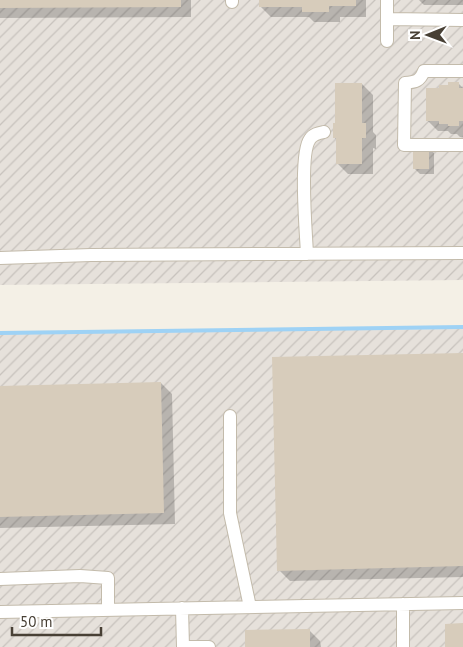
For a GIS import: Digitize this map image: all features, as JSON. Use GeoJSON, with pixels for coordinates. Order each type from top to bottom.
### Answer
{"type":"FeatureCollection","features":[{"type":"Feature","properties":{"kind":"street"},"geometry":{"type":"LineString","coordinates":[[386,41],[387,0]]}},
{"type":"Feature","properties":{"kind":"street"},"geometry":{"type":"LineString","coordinates":[[387,19],[463,20]]}},
{"type":"Feature","properties":{"kind":"street"},"geometry":{"type":"LineString","coordinates":[[463,71],[424,71],[421,79],[416,82],[405,83],[404,145],[463,145]]}},
{"type":"Feature","properties":{"kind":"street"},"geometry":{"type":"LineString","coordinates":[[307,254],[304,156],[310,139],[324,132]]}},
{"type":"Feature","properties":{"kind":"street"},"geometry":{"type":"LineString","coordinates":[[0,258],[91,255],[463,253]]}},
{"type":"Feature","properties":{"kind":"street"},"geometry":{"type":"LineString","coordinates":[[230,416],[230,513],[250,607]]}},
{"type":"Feature","properties":{"kind":"street"},"geometry":{"type":"LineString","coordinates":[[0,579],[80,576],[108,578],[108,610]]}},
{"type":"Feature","properties":{"kind":"street"},"geometry":{"type":"LineString","coordinates":[[0,612],[463,602]]}},
{"type":"Feature","properties":{"kind":"street"},"geometry":{"type":"LineString","coordinates":[[403,604],[403,647]]}},
{"type":"Feature","properties":{"kind":"street"},"geometry":{"type":"LineString","coordinates":[[182,608],[183,647],[208,647]]}},
{"type":"Feature","properties":{"kind":"shaded area"},"geometry":{"type":"Polygon","coordinates":[[[0,0],[463,0],[463,280],[0,285],[0,0]]]}},
{"type":"Feature","properties":{"kind":"shaded area"},"geometry":{"type":"Polygon","coordinates":[[[463,329],[463,647],[0,647],[0,332],[463,329]]]}},
{"type":"Feature","properties":{"kind":"building"},"geometry":{"type":"Polygon","coordinates":[[[0,0],[181,0],[181,7],[0,8],[0,0]]]}},
{"type":"Feature","properties":{"kind":"building"},"geometry":{"type":"Polygon","coordinates":[[[259,0],[356,0],[356,6],[329,6],[329,12],[302,12],[302,7],[259,7],[259,0]]]}},
{"type":"Feature","properties":{"kind":"building"},"geometry":{"type":"Polygon","coordinates":[[[448,82],[459,82],[459,88],[463,88],[463,121],[459,121],[459,126],[439,124],[439,121],[426,121],[426,88],[439,88],[439,85],[448,85],[448,82]]]}},
{"type":"Feature","properties":{"kind":"building"},"geometry":{"type":"Polygon","coordinates":[[[335,83],[362,83],[362,123],[366,123],[366,138],[362,138],[362,164],[336,164],[336,138],[333,138],[335,83]]]}},
{"type":"Feature","properties":{"kind":"building"},"geometry":{"type":"Polygon","coordinates":[[[413,147],[429,147],[429,169],[413,169],[413,147]]]}},
{"type":"Feature","properties":{"kind":"building"},"geometry":{"type":"Polygon","coordinates":[[[463,353],[463,566],[277,571],[272,357],[463,353]]]}},
{"type":"Feature","properties":{"kind":"building"},"geometry":{"type":"Polygon","coordinates":[[[161,382],[164,513],[0,517],[0,386],[161,382]]]}},
{"type":"Feature","properties":{"kind":"building"},"geometry":{"type":"Polygon","coordinates":[[[463,623],[463,647],[445,647],[445,624],[463,623]]]}},
{"type":"Feature","properties":{"kind":"building"},"geometry":{"type":"Polygon","coordinates":[[[310,629],[310,647],[245,647],[245,630],[310,629]]]}},
{"type":"Feature","properties":{"kind":"waterway"},"geometry":{"type":"LineString","coordinates":[[0,333],[463,327]]}}]}
